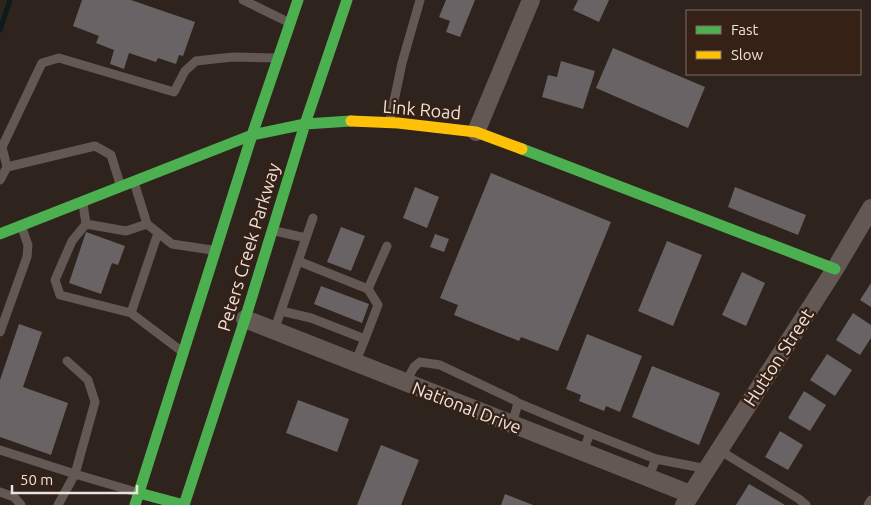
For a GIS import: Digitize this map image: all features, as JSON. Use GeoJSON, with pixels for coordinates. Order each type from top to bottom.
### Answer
{"type":"FeatureCollection","features":[{"type":"Feature","properties":{"kind":"main road","name":"Peters Creek Parkway"},"geometry":{"type":"LineString","coordinates":[[135,505],[252,135],[298,0]]}},
{"type":"Feature","properties":{"kind":"main road","name":"Peters Creek Parkway"},"geometry":{"type":"LineString","coordinates":[[184,505],[245,319],[305,124],[347,0]]}},
{"type":"Feature","properties":{"kind":"main road","name":"Link Road"},"geometry":{"type":"LineString","coordinates":[[1,231],[82,202],[252,135],[305,124],[342,121],[390,123],[476,132],[834,269]]}},
{"type":"Feature","properties":{"kind":"main road"},"geometry":{"type":"LineString","coordinates":[[138,493],[184,505]]}},
{"type":"Feature","properties":{"kind":"street"},"geometry":{"type":"LineString","coordinates":[[476,132],[531,0]]}},
{"type":"Feature","properties":{"kind":"street","name":"Hutton Street"},"geometry":{"type":"LineString","coordinates":[[686,502],[871,208]]}},
{"type":"Feature","properties":{"kind":"street","name":"National Drive"},"geometry":{"type":"LineString","coordinates":[[245,319],[648,478],[686,502]]}},
{"type":"Feature","properties":{"kind":"lane"},"geometry":{"type":"LineString","coordinates":[[243,0],[290,23]]}},
{"type":"Feature","properties":{"kind":"lane"},"geometry":{"type":"LineString","coordinates":[[390,123],[402,63],[420,0]]}},
{"type":"Feature","properties":{"kind":"lane"},"geometry":{"type":"LineString","coordinates":[[0,180],[7,168],[2,147],[42,63],[59,58],[174,92],[185,71],[196,61],[233,57],[278,58]]}},
{"type":"Feature","properties":{"kind":"lane"},"geometry":{"type":"LineString","coordinates":[[7,168],[95,146],[110,155],[121,186]]}},
{"type":"Feature","properties":{"kind":"lane"},"geometry":{"type":"LineString","coordinates":[[134,181],[147,224],[172,244],[216,251]]}},
{"type":"Feature","properties":{"kind":"lane"},"geometry":{"type":"LineString","coordinates":[[82,202],[86,224],[72,241],[55,280],[60,295],[131,313],[184,352]]}},
{"type":"Feature","properties":{"kind":"lane"},"geometry":{"type":"LineString","coordinates":[[274,331],[313,218]]}},
{"type":"Feature","properties":{"kind":"lane"},"geometry":{"type":"LineString","coordinates":[[86,224],[126,231],[147,224]]}},
{"type":"Feature","properties":{"kind":"lane"},"geometry":{"type":"LineString","coordinates":[[0,332],[27,257],[28,245],[21,225]]}},
{"type":"Feature","properties":{"kind":"lane"},"geometry":{"type":"LineString","coordinates":[[272,230],[306,238]]}},
{"type":"Feature","properties":{"kind":"lane"},"geometry":{"type":"LineString","coordinates":[[131,313],[158,233]]}},
{"type":"Feature","properties":{"kind":"lane"},"geometry":{"type":"LineString","coordinates":[[368,289],[387,246]]}},
{"type":"Feature","properties":{"kind":"lane"},"geometry":{"type":"LineString","coordinates":[[298,261],[368,289],[378,305],[355,362]]}},
{"type":"Feature","properties":{"kind":"lane"},"geometry":{"type":"LineString","coordinates":[[281,311],[311,318],[365,339]]}},
{"type":"Feature","properties":{"kind":"lane"},"geometry":{"type":"LineString","coordinates":[[58,505],[75,474],[95,402],[88,380],[66,361]]}},
{"type":"Feature","properties":{"kind":"lane"},"geometry":{"type":"LineString","coordinates":[[406,382],[414,367],[420,362],[440,365],[518,403],[656,459],[707,469]]}},
{"type":"Feature","properties":{"kind":"lane"},"geometry":{"type":"LineString","coordinates":[[512,424],[518,403]]}},
{"type":"Feature","properties":{"kind":"lane"},"geometry":{"type":"LineString","coordinates":[[583,452],[590,433]]}},
{"type":"Feature","properties":{"kind":"lane"},"geometry":{"type":"LineString","coordinates":[[0,450],[138,493]]}},
{"type":"Feature","properties":{"kind":"lane"},"geometry":{"type":"LineString","coordinates":[[719,450],[806,505]]}},
{"type":"Feature","properties":{"kind":"lane"},"geometry":{"type":"LineString","coordinates":[[648,478],[656,459]]}},
{"type":"Feature","properties":{"kind":"lane"},"geometry":{"type":"LineString","coordinates":[[0,492],[14,497],[21,505]]}},
{"type":"Feature","properties":{"kind":"lane"},"geometry":{"type":"LineString","coordinates":[[868,505],[871,500]]}},
{"type":"Feature","properties":{"kind":"building"},"geometry":{"type":"Polygon","coordinates":[[[82,0],[131,0],[195,22],[183,56],[179,55],[176,64],[158,58],[156,62],[129,53],[124,69],[110,64],[114,50],[96,43],[99,36],[73,26],[82,0]]]}},
{"type":"Feature","properties":{"kind":"building"},"geometry":{"type":"Polygon","coordinates":[[[446,0],[475,0],[460,37],[446,32],[450,21],[439,17],[446,0]]]}},
{"type":"Feature","properties":{"kind":"building"},"geometry":{"type":"Polygon","coordinates":[[[578,0],[609,0],[599,22],[573,10],[578,0]]]}},
{"type":"Feature","properties":{"kind":"building"},"geometry":{"type":"Polygon","coordinates":[[[613,48],[705,87],[688,128],[596,88],[613,48]]]}},
{"type":"Feature","properties":{"kind":"building"},"geometry":{"type":"Polygon","coordinates":[[[561,61],[595,71],[583,109],[542,97],[548,75],[557,77],[561,61]]]}},
{"type":"Feature","properties":{"kind":"building"},"geometry":{"type":"Polygon","coordinates":[[[491,173],[611,222],[558,351],[521,337],[519,341],[454,315],[458,305],[440,298],[491,173]]]}},
{"type":"Feature","properties":{"kind":"building"},"geometry":{"type":"Polygon","coordinates":[[[415,187],[439,197],[427,228],[403,218],[415,187]]]}},
{"type":"Feature","properties":{"kind":"building"},"geometry":{"type":"Polygon","coordinates":[[[735,187],[806,215],[798,235],[728,207],[735,187]]]}},
{"type":"Feature","properties":{"kind":"building"},"geometry":{"type":"Polygon","coordinates":[[[341,227],[365,236],[351,271],[327,262],[341,227]]]}},
{"type":"Feature","properties":{"kind":"building"},"geometry":{"type":"Polygon","coordinates":[[[86,232],[125,246],[118,265],[112,263],[101,294],[69,283],[86,232]]]}},
{"type":"Feature","properties":{"kind":"building"},"geometry":{"type":"Polygon","coordinates":[[[435,234],[449,239],[444,252],[430,247],[435,234]]]}},
{"type":"Feature","properties":{"kind":"building"},"geometry":{"type":"Polygon","coordinates":[[[667,241],[702,255],[673,326],[638,311],[667,241]]]}},
{"type":"Feature","properties":{"kind":"building"},"geometry":{"type":"Polygon","coordinates":[[[742,272],[765,283],[746,326],[722,315],[742,272]]]}},
{"type":"Feature","properties":{"kind":"building"},"geometry":{"type":"Polygon","coordinates":[[[871,283],[871,307],[860,300],[871,283]]]}},
{"type":"Feature","properties":{"kind":"building"},"geometry":{"type":"Polygon","coordinates":[[[321,286],[369,304],[362,323],[314,304],[321,286]]]}},
{"type":"Feature","properties":{"kind":"building"},"geometry":{"type":"Polygon","coordinates":[[[853,313],[871,325],[871,338],[860,355],[836,340],[853,313]]]}},
{"type":"Feature","properties":{"kind":"building"},"geometry":{"type":"Polygon","coordinates":[[[19,324],[42,332],[23,387],[68,403],[51,455],[0,437],[0,380],[19,324]]]}},
{"type":"Feature","properties":{"kind":"building"},"geometry":{"type":"Polygon","coordinates":[[[587,334],[642,356],[620,412],[606,406],[604,411],[579,401],[581,395],[566,389],[587,334]]]}},
{"type":"Feature","properties":{"kind":"building"},"geometry":{"type":"Polygon","coordinates":[[[827,354],[852,370],[835,396],[810,380],[827,354]]]}},
{"type":"Feature","properties":{"kind":"building"},"geometry":{"type":"Polygon","coordinates":[[[652,366],[720,393],[699,445],[632,417],[652,366]]]}},
{"type":"Feature","properties":{"kind":"building"},"geometry":{"type":"Polygon","coordinates":[[[804,391],[826,405],[810,431],[788,418],[804,391]]]}},
{"type":"Feature","properties":{"kind":"building"},"geometry":{"type":"Polygon","coordinates":[[[298,400],[349,419],[337,452],[286,433],[298,400]]]}},
{"type":"Feature","properties":{"kind":"building"},"geometry":{"type":"Polygon","coordinates":[[[780,431],[803,445],[788,470],[765,457],[780,431]]]}},
{"type":"Feature","properties":{"kind":"building"},"geometry":{"type":"Polygon","coordinates":[[[381,445],[419,460],[401,505],[357,505],[381,445]]]}},
{"type":"Feature","properties":{"kind":"building"},"geometry":{"type":"Polygon","coordinates":[[[749,484],[785,505],[736,505],[749,484]]]}},
{"type":"Feature","properties":{"kind":"building"},"geometry":{"type":"Polygon","coordinates":[[[505,494],[533,505],[501,505],[505,494]]]}},
{"type":"Feature","properties":{"kind":"waterway"},"geometry":{"type":"LineString","coordinates":[[0,30],[10,0]]}},
{"type":"Feature","properties":{"kind":"traffic: fast"},"geometry":{"type":"LineString","coordinates":[[135,505],[252,135],[298,0]]}},
{"type":"Feature","properties":{"kind":"traffic: fast"},"geometry":{"type":"LineString","coordinates":[[184,505],[245,319],[305,124],[347,0]]}},
{"type":"Feature","properties":{"kind":"traffic: fast"},"geometry":{"type":"LineString","coordinates":[[0,234],[252,135],[305,124],[351,121]]}},
{"type":"Feature","properties":{"kind":"traffic: fast"},"geometry":{"type":"LineString","coordinates":[[522,149],[835,269]]}},
{"type":"Feature","properties":{"kind":"traffic: fast"},"geometry":{"type":"LineString","coordinates":[[139,493],[184,505]]}},
{"type":"Feature","properties":{"kind":"traffic: slow"},"geometry":{"type":"LineString","coordinates":[[351,121],[398,123],[476,132],[522,149]]}}]}
